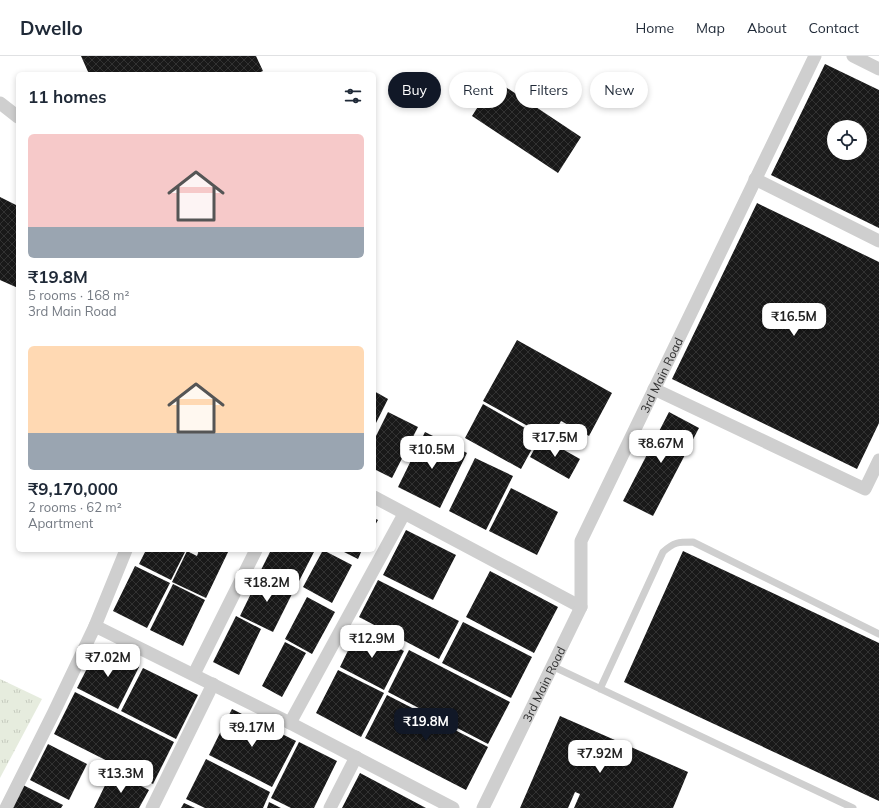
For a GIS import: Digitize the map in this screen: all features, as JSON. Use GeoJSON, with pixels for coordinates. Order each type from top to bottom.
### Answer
{"type":"FeatureCollection","features":[{"type":"Feature","properties":{"kind":"street","name":"3rd Main Road"},"geometry":{"type":"LineString","coordinates":[[483,808],[581,607],[581,541],[815,56]]}},
{"type":"Feature","properties":{"kind":"street"},"geometry":{"type":"LineString","coordinates":[[853,56],[879,69]]}},
{"type":"Feature","properties":{"kind":"street"},"geometry":{"type":"LineString","coordinates":[[0,103],[16,115]]}},
{"type":"Feature","properties":{"kind":"street"},"geometry":{"type":"LineString","coordinates":[[755,179],[879,241]]}},
{"type":"Feature","properties":{"kind":"street"},"geometry":{"type":"LineString","coordinates":[[654,389],[865,489],[879,460]]}},
{"type":"Feature","properties":{"kind":"street"},"geometry":{"type":"LineString","coordinates":[[376,498],[581,607]]}},
{"type":"Feature","properties":{"kind":"street"},"geometry":{"type":"LineString","coordinates":[[290,722],[404,514]]}},
{"type":"Feature","properties":{"kind":"street"},"geometry":{"type":"LineString","coordinates":[[6,808],[95,626],[125,552]]}},
{"type":"Feature","properties":{"kind":"street"},"geometry":{"type":"LineString","coordinates":[[194,674],[255,552]]}},
{"type":"Feature","properties":{"kind":"street"},"geometry":{"type":"LineString","coordinates":[[95,626],[290,722],[453,808]]}},
{"type":"Feature","properties":{"kind":"street"},"geometry":{"type":"LineString","coordinates":[[152,808],[213,684]]}},
{"type":"Feature","properties":{"kind":"street"},"geometry":{"type":"LineString","coordinates":[[330,808],[356,757]]}},
{"type":"Feature","properties":{"kind":"lane"},"geometry":{"type":"LineString","coordinates":[[600,689],[663,552],[671,545],[681,542],[693,542],[879,634]]}},
{"type":"Feature","properties":{"kind":"lane"},"geometry":{"type":"LineString","coordinates":[[552,666],[853,808]]}},
{"type":"Feature","properties":{"kind":"green space"},"geometry":{"type":"Polygon","coordinates":[[[0,679],[42,699],[0,778],[0,679]]]}},
{"type":"Feature","properties":{"kind":"building"},"geometry":{"type":"Polygon","coordinates":[[[81,56],[256,56],[263,71],[261,72],[88,72],[81,56]]]}},
{"type":"Feature","properties":{"kind":"building"},"geometry":{"type":"Polygon","coordinates":[[[825,64],[879,90],[879,228],[771,175],[825,64]]]}},
{"type":"Feature","properties":{"kind":"building"},"geometry":{"type":"Polygon","coordinates":[[[507,88],[515,93],[515,108],[537,108],[581,137],[558,173],[472,116],[477,108],[507,108],[507,88]]]}},
{"type":"Feature","properties":{"kind":"building"},"geometry":{"type":"Polygon","coordinates":[[[0,197],[16,205],[16,287],[0,280],[0,197]]]}},
{"type":"Feature","properties":{"kind":"building"},"geometry":{"type":"Polygon","coordinates":[[[757,203],[879,262],[879,423],[857,469],[672,379],[757,203]]]}},
{"type":"Feature","properties":{"kind":"building"},"geometry":{"type":"Polygon","coordinates":[[[517,340],[612,393],[589,436],[561,421],[551,439],[483,401],[517,340]]]}},
{"type":"Feature","properties":{"kind":"building"},"geometry":{"type":"Polygon","coordinates":[[[376,392],[388,399],[376,423],[376,392]]]}},
{"type":"Feature","properties":{"kind":"building"},"geometry":{"type":"Polygon","coordinates":[[[483,404],[539,436],[521,469],[465,438],[483,404]]]}},
{"type":"Feature","properties":{"kind":"building"},"geometry":{"type":"Polygon","coordinates":[[[388,412],[418,427],[392,478],[376,470],[376,436],[388,412]]]}},
{"type":"Feature","properties":{"kind":"building"},"geometry":{"type":"Polygon","coordinates":[[[669,412],[699,428],[653,516],[623,501],[669,412]]]}},
{"type":"Feature","properties":{"kind":"building"},"geometry":{"type":"Polygon","coordinates":[[[425,432],[467,453],[440,508],[398,487],[425,432]]]}},
{"type":"Feature","properties":{"kind":"building"},"geometry":{"type":"Polygon","coordinates":[[[541,437],[580,459],[569,479],[530,457],[541,437]]]}},
{"type":"Feature","properties":{"kind":"building"},"geometry":{"type":"Polygon","coordinates":[[[475,458],[513,476],[486,530],[449,511],[475,458]]]}},
{"type":"Feature","properties":{"kind":"building"},"geometry":{"type":"Polygon","coordinates":[[[511,488],[558,512],[537,555],[489,531],[511,488]]]}},
{"type":"Feature","properties":{"kind":"building"},"geometry":{"type":"Polygon","coordinates":[[[406,530],[456,555],[433,600],[383,575],[406,530]]]}},
{"type":"Feature","properties":{"kind":"building"},"geometry":{"type":"Polygon","coordinates":[[[683,551],[879,643],[879,801],[624,682],[683,551]]]}},
{"type":"Feature","properties":{"kind":"building"},"geometry":{"type":"Polygon","coordinates":[[[145,552],[185,552],[171,580],[139,564],[145,552]]]}},
{"type":"Feature","properties":{"kind":"building"},"geometry":{"type":"Polygon","coordinates":[[[187,552],[197,556],[198,552],[228,552],[206,598],[172,582],[187,552]]]}},
{"type":"Feature","properties":{"kind":"building"},"geometry":{"type":"Polygon","coordinates":[[[270,552],[314,552],[296,587],[261,570],[270,552]]]}},
{"type":"Feature","properties":{"kind":"building"},"geometry":{"type":"Polygon","coordinates":[[[322,552],[327,552],[352,565],[332,603],[303,587],[322,552]]]}},
{"type":"Feature","properties":{"kind":"building"},"geometry":{"type":"Polygon","coordinates":[[[344,552],[361,552],[358,559],[344,552]]]}},
{"type":"Feature","properties":{"kind":"building"},"geometry":{"type":"Polygon","coordinates":[[[135,566],[170,583],[147,628],[113,611],[135,566]]]}},
{"type":"Feature","properties":{"kind":"building"},"geometry":{"type":"Polygon","coordinates":[[[490,571],[558,607],[534,653],[466,617],[490,571]]]}},
{"type":"Feature","properties":{"kind":"building"},"geometry":{"type":"Polygon","coordinates":[[[261,573],[294,590],[273,632],[240,616],[261,573]]]}},
{"type":"Feature","properties":{"kind":"building"},"geometry":{"type":"Polygon","coordinates":[[[378,580],[459,621],[439,659],[359,617],[378,580]]]}},
{"type":"Feature","properties":{"kind":"building"},"geometry":{"type":"Polygon","coordinates":[[[173,584],[205,600],[183,646],[150,630],[173,584]]]}},
{"type":"Feature","properties":{"kind":"building"},"geometry":{"type":"Polygon","coordinates":[[[307,597],[335,612],[312,654],[285,639],[307,597]]]}},
{"type":"Feature","properties":{"kind":"building"},"geometry":{"type":"Polygon","coordinates":[[[236,616],[261,629],[239,675],[213,662],[236,616]]]}},
{"type":"Feature","properties":{"kind":"building"},"geometry":{"type":"Polygon","coordinates":[[[463,622],[532,657],[511,698],[442,663],[463,622]]]}},
{"type":"Feature","properties":{"kind":"building"},"geometry":{"type":"Polygon","coordinates":[[[359,628],[404,651],[384,690],[340,667],[359,628]]]}},
{"type":"Feature","properties":{"kind":"building"},"geometry":{"type":"Polygon","coordinates":[[[285,642],[306,653],[282,697],[262,686],[285,642]]]}},
{"type":"Feature","properties":{"kind":"building"},"geometry":{"type":"Polygon","coordinates":[[[98,647],[139,667],[118,709],[77,688],[98,647]]]}},
{"type":"Feature","properties":{"kind":"building"},"geometry":{"type":"Polygon","coordinates":[[[409,650],[510,702],[488,744],[388,692],[409,650]]]}},
{"type":"Feature","properties":{"kind":"building"},"geometry":{"type":"Polygon","coordinates":[[[143,668],[198,695],[176,739],[121,711],[143,668]]]}},
{"type":"Feature","properties":{"kind":"building"},"geometry":{"type":"Polygon","coordinates":[[[338,670],[384,693],[361,737],[316,713],[338,670]]]}},
{"type":"Feature","properties":{"kind":"building"},"geometry":{"type":"Polygon","coordinates":[[[75,692],[174,742],[153,784],[54,734],[75,692]]]}},
{"type":"Feature","properties":{"kind":"building"},"geometry":{"type":"Polygon","coordinates":[[[387,695],[488,747],[466,790],[365,738],[387,695]]]}},
{"type":"Feature","properties":{"kind":"building"},"geometry":{"type":"Polygon","coordinates":[[[232,709],[296,741],[272,787],[209,755],[232,709]]]}},
{"type":"Feature","properties":{"kind":"building"},"geometry":{"type":"Polygon","coordinates":[[[560,716],[688,772],[673,808],[574,808],[580,794],[575,792],[568,808],[520,808],[560,716]]]}},
{"type":"Feature","properties":{"kind":"building"},"geometry":{"type":"Polygon","coordinates":[[[299,742],[337,761],[314,808],[291,808],[271,798],[299,742]]]}},
{"type":"Feature","properties":{"kind":"building"},"geometry":{"type":"Polygon","coordinates":[[[48,744],[87,764],[69,800],[30,780],[48,744]]]}},
{"type":"Feature","properties":{"kind":"building"},"geometry":{"type":"Polygon","coordinates":[[[206,759],[270,792],[263,808],[205,808],[186,799],[206,759]]]}},
{"type":"Feature","properties":{"kind":"building"},"geometry":{"type":"Polygon","coordinates":[[[112,771],[149,790],[139,808],[94,808],[112,771]]]}},
{"type":"Feature","properties":{"kind":"building"},"geometry":{"type":"Polygon","coordinates":[[[360,773],[426,808],[342,808],[360,773]]]}},
{"type":"Feature","properties":{"kind":"building"},"geometry":{"type":"Polygon","coordinates":[[[23,785],[63,805],[61,808],[12,808],[23,785]]]}},
{"type":"Feature","properties":{"kind":"building"},"geometry":{"type":"Polygon","coordinates":[[[269,802],[281,808],[267,808],[269,802]]]}},
{"type":"Feature","properties":{"kind":"building"},"geometry":{"type":"Polygon","coordinates":[[[184,803],[195,808],[181,808],[184,803]]]}}]}
